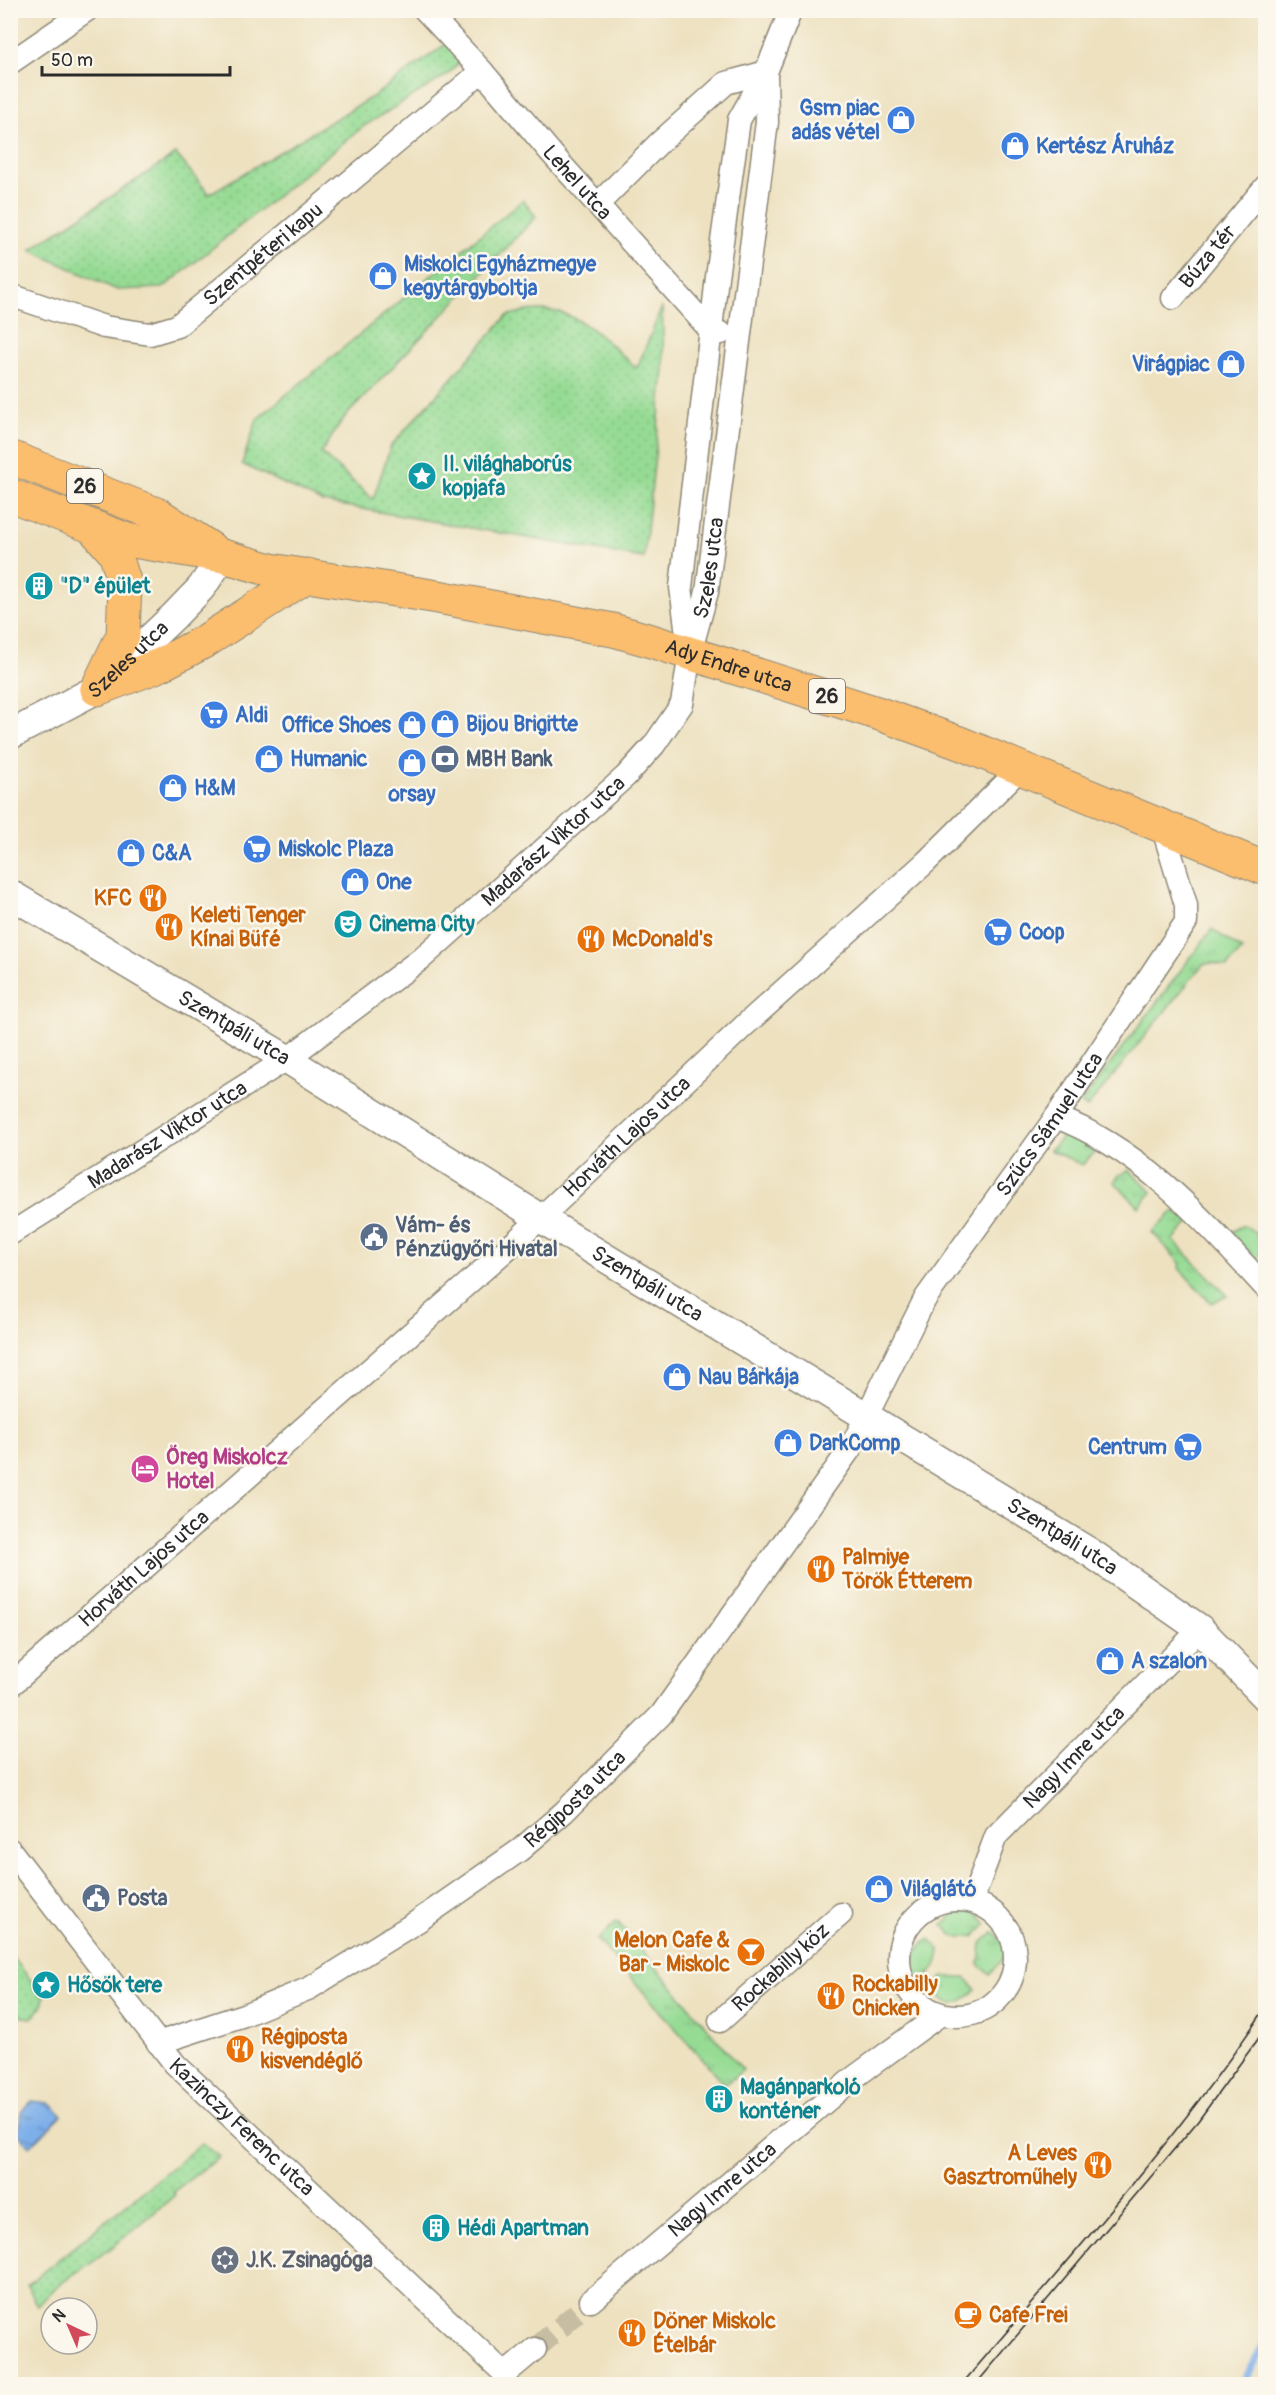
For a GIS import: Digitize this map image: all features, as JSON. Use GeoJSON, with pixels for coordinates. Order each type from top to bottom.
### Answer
{"type":"FeatureCollection","features":[{"type":"Feature","properties":{"kind":"main road","name":"26"},"geometry":{"type":"LineString","coordinates":[[10,457],[159,515],[223,556]]}},
{"type":"Feature","properties":{"kind":"main road","name":"26"},"geometry":{"type":"LineString","coordinates":[[10,495],[95,530],[127,540],[223,556],[271,570],[308,575]]}},
{"type":"Feature","properties":{"kind":"main road"},"geometry":{"type":"LineString","coordinates":[[95,530],[115,553],[125,584],[123,635],[97,688]]}},
{"type":"Feature","properties":{"kind":"main road","name":"Ady Endre utca"},"geometry":{"type":"LineString","coordinates":[[308,575],[614,630],[690,653],[880,714],[1021,768],[1266,870]]}},
{"type":"Feature","properties":{"kind":"main road"},"geometry":{"type":"LineString","coordinates":[[97,688],[160,665],[207,640],[308,575]]}},
{"type":"Feature","properties":{"kind":"street"},"geometry":{"type":"LineString","coordinates":[[10,63],[87,10]]}},
{"type":"Feature","properties":{"kind":"street","name":"Lehel utca"},"geometry":{"type":"LineString","coordinates":[[425,10],[482,70],[552,154],[599,203],[711,331]]}},
{"type":"Feature","properties":{"kind":"street","name":"Szeles utca"},"geometry":{"type":"LineString","coordinates":[[690,653],[681,587],[739,120],[766,72],[791,10]]}},
{"type":"Feature","properties":{"kind":"street","name":"Szentpéteri kapu"},"geometry":{"type":"LineString","coordinates":[[10,295],[104,327],[150,334],[177,326],[482,70]]}},
{"type":"Feature","properties":{"kind":"street"},"geometry":{"type":"LineString","coordinates":[[599,203],[658,144],[726,83],[766,72]]}},
{"type":"Feature","properties":{"kind":"street","name":"Szeles utca"},"geometry":{"type":"LineString","coordinates":[[690,653],[707,592],[767,122],[766,72]]}},
{"type":"Feature","properties":{"kind":"street","name":"Búza tér"},"geometry":{"type":"LineString","coordinates":[[1173,298],[1266,186]]}},
{"type":"Feature","properties":{"kind":"street"},"geometry":{"type":"LineString","coordinates":[[711,331],[740,336]]}},
{"type":"Feature","properties":{"kind":"street","name":"Szeles utca"},"geometry":{"type":"LineString","coordinates":[[10,735],[97,688],[201,588],[223,556]]}},
{"type":"Feature","properties":{"kind":"street","name":"Madarász Viktor utca"},"geometry":{"type":"LineString","coordinates":[[10,1234],[287,1059],[422,958],[626,776],[654,745],[681,704],[690,653]]}},
{"type":"Feature","properties":{"kind":"street","name":"Horváth Lajos utca"},"geometry":{"type":"LineString","coordinates":[[10,1686],[516,1241],[745,1025],[933,855],[1021,768]]}},
{"type":"Feature","properties":{"kind":"street","name":"Szűcs Sámuel utca"},"geometry":{"type":"LineString","coordinates":[[867,1415],[924,1299],[1056,1117],[1186,922],[1186,905],[1162,825]]}},
{"type":"Feature","properties":{"kind":"street","name":"Szentpáli utca"},"geometry":{"type":"LineString","coordinates":[[10,894],[287,1059],[540,1218],[1091,1553],[1200,1629],[1266,1697]]}},
{"type":"Feature","properties":{"kind":"street"},"geometry":{"type":"LineString","coordinates":[[1056,1117],[1087,1128],[1115,1145],[1156,1178],[1197,1216],[1266,1288]]}},
{"type":"Feature","properties":{"kind":"street","name":"Régiposta utca"},"geometry":{"type":"LineString","coordinates":[[158,2043],[244,2015],[310,1988],[418,1921],[520,1851],[564,1812],[661,1715],[850,1449],[867,1415]]}},
{"type":"Feature","properties":{"kind":"street","name":"Nagy Imre utca"},"geometry":{"type":"LineString","coordinates":[[972,1901],[996,1836],[1200,1629]]}},
{"type":"Feature","properties":{"kind":"street","name":"Kazinczy Ferenc utca"},"geometry":{"type":"LineString","coordinates":[[10,1850],[182,2071],[505,2374],[535,2349]]}},
{"type":"Feature","properties":{"kind":"street"},"geometry":{"type":"LineString","coordinates":[[952,1900],[972,1901],[986,1907],[1005,1924],[1015,1947],[1016,1965],[1011,1981],[1002,1996],[989,2007],[974,2014],[957,2016],[941,2014],[925,2007],[912,1996],[903,1981],[899,1965],[900,1947],[912,1922],[934,1904],[952,1900]]}},
{"type":"Feature","properties":{"kind":"street","name":"Rockabilly köz"},"geometry":{"type":"LineString","coordinates":[[720,2021],[842,1914]]}},
{"type":"Feature","properties":{"kind":"street","name":"Nagy Imre utca"},"geometry":{"type":"LineString","coordinates":[[591,2301],[852,2079],[941,2014]]}},
{"type":"Feature","properties":{"kind":"green space"},"geometry":{"type":"Polygon","coordinates":[[[453,39],[461,52],[458,64],[447,75],[364,126],[163,288],[117,290],[30,250],[176,154],[209,194],[372,97],[453,39]]]}},
{"type":"Feature","properties":{"kind":"green space"},"geometry":{"type":"Polygon","coordinates":[[[523,200],[536,217],[344,418],[321,453],[373,499],[391,446],[507,316],[528,311],[547,310],[563,314],[593,330],[637,368],[662,307],[664,371],[644,558],[322,502],[242,464],[257,419],[523,200]]]}},
{"type":"Feature","properties":{"kind":"green space"},"geometry":{"type":"Polygon","coordinates":[[[1212,929],[1242,950],[1227,967],[1213,963],[1203,964],[1087,1108],[1081,1103],[1212,929]]]}},
{"type":"Feature","properties":{"kind":"green space"},"geometry":{"type":"Polygon","coordinates":[[[1066,1133],[1090,1145],[1094,1153],[1082,1165],[1050,1150],[1066,1133]]]}},
{"type":"Feature","properties":{"kind":"green space"},"geometry":{"type":"Polygon","coordinates":[[[1129,1170],[1152,1192],[1139,1207],[1114,1182],[1119,1175],[1129,1170]]]}},
{"type":"Feature","properties":{"kind":"green space"},"geometry":{"type":"Polygon","coordinates":[[[1174,1211],[1190,1222],[1173,1240],[1228,1296],[1211,1303],[1179,1268],[1181,1264],[1152,1232],[1174,1211]]]}},
{"type":"Feature","properties":{"kind":"green space"},"geometry":{"type":"Polygon","coordinates":[[[1244,1225],[1256,1233],[1263,1247],[1257,1260],[1230,1233],[1244,1225]]]}},
{"type":"Feature","properties":{"kind":"green space"},"geometry":{"type":"Polygon","coordinates":[[[966,1909],[977,1913],[987,1924],[974,1937],[955,1937],[943,1925],[955,1912],[966,1909]]]}},
{"type":"Feature","properties":{"kind":"green space"},"geometry":{"type":"Polygon","coordinates":[[[617,1921],[743,2070],[725,2085],[598,1940],[617,1921]]]}},
{"type":"Feature","properties":{"kind":"green space"},"geometry":{"type":"Polygon","coordinates":[[[994,1932],[1006,1944],[1008,1953],[990,1975],[979,1964],[981,1944],[994,1932]]]}},
{"type":"Feature","properties":{"kind":"green space"},"geometry":{"type":"Polygon","coordinates":[[[929,1938],[940,1950],[935,1967],[923,1981],[912,1970],[912,1964],[916,1952],[929,1938]]]}},
{"type":"Feature","properties":{"kind":"green space"},"geometry":{"type":"Polygon","coordinates":[[[11,1955],[44,1997],[42,2007],[32,2018],[11,2015],[11,1955]]]}},
{"type":"Feature","properties":{"kind":"green space"},"geometry":{"type":"Polygon","coordinates":[[[944,1977],[965,1977],[976,1989],[959,2002],[948,2002],[931,1989],[944,1977]]]}},
{"type":"Feature","properties":{"kind":"green space"},"geometry":{"type":"Polygon","coordinates":[[[202,2143],[219,2157],[173,2192],[175,2195],[114,2246],[56,2287],[47,2296],[39,2296],[38,2306],[27,2285],[202,2143]]]}},
{"type":"Feature","properties":{"kind":"water"},"geometry":{"type":"Polygon","coordinates":[[[32,2101],[49,2103],[62,2115],[30,2147],[18,2134],[21,2112],[32,2101]]]}},
{"type":"Feature","properties":{"kind":"waterway"},"geometry":{"type":"LineString","coordinates":[[1242,2384],[1266,2342]]}},
{"type":"Feature","properties":{"kind":"tunnel"},"geometry":{"type":"LineString","coordinates":[[535,2349],[591,2301]]}},
{"type":"Feature","properties":{"kind":"tram line"},"geometry":{"type":"LineString","coordinates":[[962,2384],[1158,2153],[1266,2007]]}},
{"type":"Feature","properties":{"kind":"tram line"},"geometry":{"type":"LineString","coordinates":[[976,2384],[1198,2121],[1266,2028]]}},
{"type":"Feature","properties":{"kind":"place","name":"Gsm piac adás vétel"},"geometry":{"type":"Point","coordinates":[901,120]}},
{"type":"Feature","properties":{"kind":"place","name":"Kertész Áruház"},"geometry":{"type":"Point","coordinates":[1015,146]}},
{"type":"Feature","properties":{"kind":"place","name":"Miskolci Egyházmegye kegytárgyboltja"},"geometry":{"type":"Point","coordinates":[383,276]}},
{"type":"Feature","properties":{"kind":"place","name":"Virágpiac"},"geometry":{"type":"Point","coordinates":[1231,364]}},
{"type":"Feature","properties":{"kind":"place","name":"II. világhaborús kopjafa"},"geometry":{"type":"Point","coordinates":[422,476]}},
{"type":"Feature","properties":{"kind":"place","name":"\"D\" épület"},"geometry":{"type":"Point","coordinates":[39,586]}},
{"type":"Feature","properties":{"kind":"place","name":"Aldi"},"geometry":{"type":"Point","coordinates":[214,715]}},
{"type":"Feature","properties":{"kind":"place","name":"Bijou Brigitte"},"geometry":{"type":"Point","coordinates":[445,724]}},
{"type":"Feature","properties":{"kind":"place","name":"Office Shoes"},"geometry":{"type":"Point","coordinates":[412,725]}},
{"type":"Feature","properties":{"kind":"place","name":"Humanic"},"geometry":{"type":"Point","coordinates":[269,759]}},
{"type":"Feature","properties":{"kind":"place","name":"MBH Bank"},"geometry":{"type":"Point","coordinates":[445,759]}},
{"type":"Feature","properties":{"kind":"place","name":"orsay"},"geometry":{"type":"Point","coordinates":[412,763]}},
{"type":"Feature","properties":{"kind":"place","name":"H&M"},"geometry":{"type":"Point","coordinates":[173,788]}},
{"type":"Feature","properties":{"kind":"place","name":"Miskolc Plaza"},"geometry":{"type":"Point","coordinates":[257,849]}},
{"type":"Feature","properties":{"kind":"place","name":"C&A"},"geometry":{"type":"Point","coordinates":[131,853]}},
{"type":"Feature","properties":{"kind":"place","name":"One"},"geometry":{"type":"Point","coordinates":[355,882]}},
{"type":"Feature","properties":{"kind":"place","name":"KFC"},"geometry":{"type":"Point","coordinates":[153,898]}},
{"type":"Feature","properties":{"kind":"place","name":"Cinema City"},"geometry":{"type":"Point","coordinates":[348,924]}},
{"type":"Feature","properties":{"kind":"place","name":"Keleti Tenger Kínai Büfé"},"geometry":{"type":"Point","coordinates":[169,927]}},
{"type":"Feature","properties":{"kind":"place","name":"Coop"},"geometry":{"type":"Point","coordinates":[998,932]}},
{"type":"Feature","properties":{"kind":"place","name":"McDonald's"},"geometry":{"type":"Point","coordinates":[591,939]}},
{"type":"Feature","properties":{"kind":"place","name":"Vám- és Pénzügyőri Hivatal"},"geometry":{"type":"Point","coordinates":[374,1237]}},
{"type":"Feature","properties":{"kind":"place","name":"Nau Bárkája"},"geometry":{"type":"Point","coordinates":[677,1377]}},
{"type":"Feature","properties":{"kind":"place","name":"DarkComp"},"geometry":{"type":"Point","coordinates":[788,1443]}},
{"type":"Feature","properties":{"kind":"place","name":"Centrum"},"geometry":{"type":"Point","coordinates":[1188,1447]}},
{"type":"Feature","properties":{"kind":"place","name":"Öreg Miskolcz Hotel"},"geometry":{"type":"Point","coordinates":[145,1469]}},
{"type":"Feature","properties":{"kind":"place","name":"Palmiye Török Étterem"},"geometry":{"type":"Point","coordinates":[821,1569]}},
{"type":"Feature","properties":{"kind":"place","name":"A szalon"},"geometry":{"type":"Point","coordinates":[1110,1661]}},
{"type":"Feature","properties":{"kind":"place","name":"Világlátó"},"geometry":{"type":"Point","coordinates":[879,1889]}},
{"type":"Feature","properties":{"kind":"place","name":"Posta"},"geometry":{"type":"Point","coordinates":[96,1898]}},
{"type":"Feature","properties":{"kind":"place","name":"Melon Cafe & Bar - Miskolc"},"geometry":{"type":"Point","coordinates":[751,1952]}},
{"type":"Feature","properties":{"kind":"place","name":"Hősök tere"},"geometry":{"type":"Point","coordinates":[46,1985]}},
{"type":"Feature","properties":{"kind":"place","name":"Rockabilly Chicken"},"geometry":{"type":"Point","coordinates":[831,1996]}},
{"type":"Feature","properties":{"kind":"place","name":"Régiposta kisvendéglő"},"geometry":{"type":"Point","coordinates":[240,2049]}},
{"type":"Feature","properties":{"kind":"place","name":"Magánparkoló konténer"},"geometry":{"type":"Point","coordinates":[719,2099]}},
{"type":"Feature","properties":{"kind":"place","name":"A Leves Gasztroműhely"},"geometry":{"type":"Point","coordinates":[1098,2165]}},
{"type":"Feature","properties":{"kind":"place","name":"Hédi Apartman"},"geometry":{"type":"Point","coordinates":[436,2228]}},
{"type":"Feature","properties":{"kind":"place","name":"J.K. Zsinagóga"},"geometry":{"type":"Point","coordinates":[225,2260]}},
{"type":"Feature","properties":{"kind":"place","name":"Cafe Frei"},"geometry":{"type":"Point","coordinates":[968,2315]}},
{"type":"Feature","properties":{"kind":"place","name":"Döner Miskolc Ételbár"},"geometry":{"type":"Point","coordinates":[632,2333]}}]}
